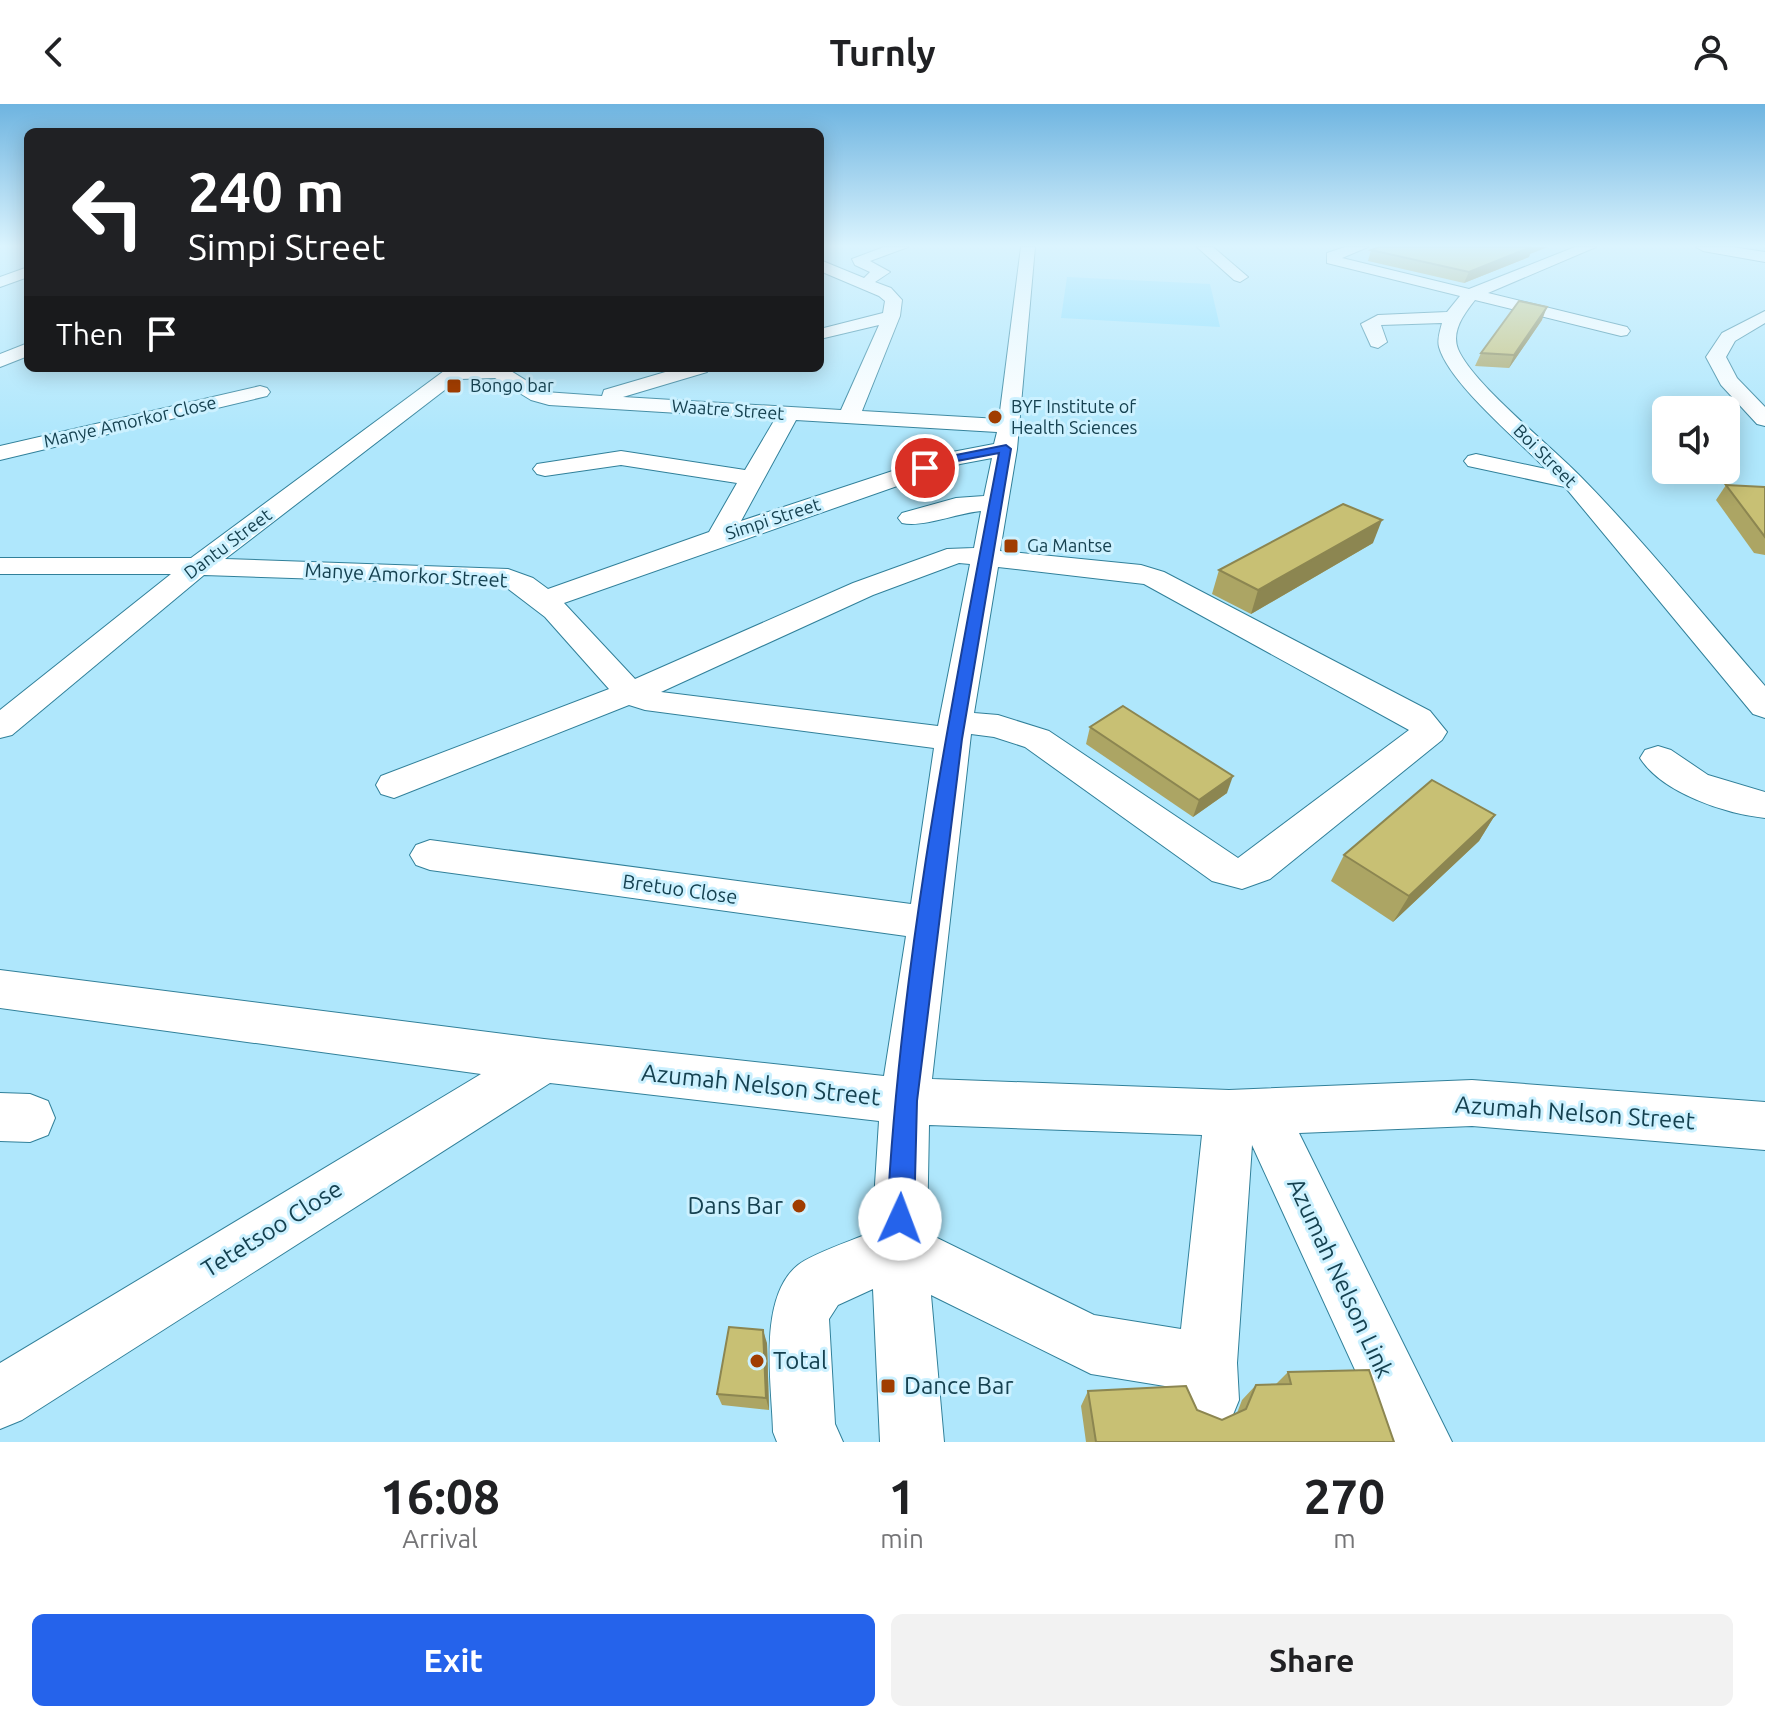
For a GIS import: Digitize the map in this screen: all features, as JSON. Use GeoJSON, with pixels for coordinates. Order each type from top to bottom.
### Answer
{"type":"FeatureCollection","features":[{"type":"Feature","properties":{"kind":"street"},"geometry":{"type":"LineString","coordinates":[[849,417],[892,309]]}},
{"type":"Feature","properties":{"kind":"street"},"geometry":{"type":"LineString","coordinates":[[912,1442],[899,1248],[905,1101],[955,731],[1007,437],[1021,309]]}},
{"type":"Feature","properties":{"kind":"street"},"geometry":{"type":"LineString","coordinates":[[1378,342],[1370,324],[1378,320],[1452,317],[1458,309]]}},
{"type":"Feature","properties":{"kind":"street"},"geometry":{"type":"LineString","coordinates":[[1534,309],[1621,331]]}},
{"type":"Feature","properties":{"kind":"street"},"geometry":{"type":"LineString","coordinates":[[824,333],[891,316]]}},
{"type":"Feature","properties":{"kind":"street"},"geometry":{"type":"LineString","coordinates":[[1765,316],[1728,337],[1716,357],[1728,381],[1765,419]]}},
{"type":"Feature","properties":{"kind":"street","name":"Boi Street"},"geometry":{"type":"LineString","coordinates":[[1452,317],[1447,339],[1458,366],[1573,482],[1765,707]]}},
{"type":"Feature","properties":{"kind":"street"},"geometry":{"type":"LineString","coordinates":[[0,361],[24,351]]}},
{"type":"Feature","properties":{"kind":"street","name":"Dantu Street"},"geometry":{"type":"LineString","coordinates":[[0,727],[197,567],[456,372]]}},
{"type":"Feature","properties":{"kind":"street","name":"Waatre Street"},"geometry":{"type":"LineString","coordinates":[[510,372],[538,396],[849,417],[1007,437]]}},
{"type":"Feature","properties":{"kind":"street"},"geometry":{"type":"LineString","coordinates":[[587,401],[686,372]]}},
{"type":"Feature","properties":{"kind":"street","name":"Manye Amorkor Close"},"geometry":{"type":"LineString","coordinates":[[0,453],[260,392]]}},
{"type":"Feature","properties":{"kind":"street"},"geometry":{"type":"LineString","coordinates":[[719,537],[788,414]]}},
{"type":"Feature","properties":{"kind":"street","name":"Simpi Street"},"geometry":{"type":"LineString","coordinates":[[544,600],[955,458],[1007,437]]}},
{"type":"Feature","properties":{"kind":"street"},"geometry":{"type":"LineString","coordinates":[[545,469],[621,458],[752,478]]}},
{"type":"Feature","properties":{"kind":"street"},"geometry":{"type":"LineString","coordinates":[[1476,461],[1573,482]]}},
{"type":"Feature","properties":{"kind":"street"},"geometry":{"type":"LineString","coordinates":[[911,518],[956,506],[997,502]]}},
{"type":"Feature","properties":{"kind":"street"},"geometry":{"type":"LineString","coordinates":[[394,785],[630,693],[863,589],[957,555],[988,558]]}},
{"type":"Feature","properties":{"kind":"street","name":"Manye Amorkor Street"},"geometry":{"type":"LineString","coordinates":[[0,566],[124,564],[517,579],[544,600],[630,693],[667,705],[955,731],[998,726],[1037,739],[1226,870],[1242,874],[1256,868],[1430,732],[1418,719],[1154,578],[1141,573],[988,558]]}},
{"type":"Feature","properties":{"kind":"street"},"geometry":{"type":"LineString","coordinates":[[1658,758],[1683,780],[1707,790],[1764,802]]}},
{"type":"Feature","properties":{"kind":"street","name":"Bretuo Close"},"geometry":{"type":"LineString","coordinates":[[430,855],[930,923]]}},
{"type":"Feature","properties":{"kind":"street","name":"Azumah Nelson Street"},"geometry":{"type":"LineString","coordinates":[[0,989],[544,1061],[905,1101],[1245,1112],[1472,1103],[1765,1126]]}},
{"type":"Feature","properties":{"kind":"street","name":"Tetetsoo Close"},"geometry":{"type":"LineString","coordinates":[[0,1398],[544,1061]]}},
{"type":"Feature","properties":{"kind":"street"},"geometry":{"type":"LineString","coordinates":[[899,1248],[1091,1344],[1208,1381],[1245,1112]]}},
{"type":"Feature","properties":{"kind":"street","name":"Azumah Nelson Link"},"geometry":{"type":"LineString","coordinates":[[1245,1112],[1420,1442]]}},
{"type":"Feature","properties":{"kind":"street"},"geometry":{"type":"LineString","coordinates":[[811,1442],[804,1432],[800,1312],[818,1285],[899,1248]]}},
{"type":"Feature","properties":{"kind":"shaded area"},"geometry":{"type":"Polygon","coordinates":[[[1062,309],[1216,309],[1220,327],[1061,318],[1062,309]]]}},
{"type":"Feature","properties":{"kind":"building"},"geometry":{"type":"Polygon","coordinates":[[[1513,309],[1545,309],[1514,355],[1481,353],[1513,309]]]}},
{"type":"Feature","properties":{"kind":"building"},"geometry":{"type":"Polygon","coordinates":[[[1726,485],[1765,487],[1765,537],[1726,485]]]}},
{"type":"Feature","properties":{"kind":"building"},"geometry":{"type":"Polygon","coordinates":[[[1343,504],[1382,520],[1258,590],[1219,570],[1343,504]]]}},
{"type":"Feature","properties":{"kind":"building"},"geometry":{"type":"Polygon","coordinates":[[[1123,706],[1233,776],[1199,800],[1090,727],[1123,706]]]}},
{"type":"Feature","properties":{"kind":"building"},"geometry":{"type":"Polygon","coordinates":[[[1432,780],[1495,815],[1409,896],[1344,855],[1432,780]]]}},
{"type":"Feature","properties":{"kind":"building"},"geometry":{"type":"Polygon","coordinates":[[[729,1327],[763,1330],[766,1398],[717,1394],[729,1327]]]}},
{"type":"Feature","properties":{"kind":"building"},"geometry":{"type":"Polygon","coordinates":[[[1369,1370],[1394,1442],[1096,1442],[1088,1391],[1186,1386],[1197,1410],[1222,1420],[1246,1409],[1256,1385],[1291,1384],[1288,1372],[1369,1370]]]}},
{"type":"Feature","properties":{"kind":"place","name":"Bongo bar"},"geometry":{"type":"Point","coordinates":[454,386]}},
{"type":"Feature","properties":{"kind":"place","name":"BYF Institute of Health Sciences"},"geometry":{"type":"Point","coordinates":[995,417]}},
{"type":"Feature","properties":{"kind":"place","name":"Ga Mantse"},"geometry":{"type":"Point","coordinates":[1011,546]}},
{"type":"Feature","properties":{"kind":"place","name":"Dans Bar"},"geometry":{"type":"Point","coordinates":[799,1206]}},
{"type":"Feature","properties":{"kind":"place","name":"Total"},"geometry":{"type":"Point","coordinates":[757,1361]}},
{"type":"Feature","properties":{"kind":"place","name":"Dance Bar"},"geometry":{"type":"Point","coordinates":[888,1386]}},
{"type":"Feature","properties":{"kind":"route"},"geometry":{"type":"LineString","coordinates":[[900,1219],[905,1101],[953,739],[1006,449],[955,458],[925,468]]}}]}
